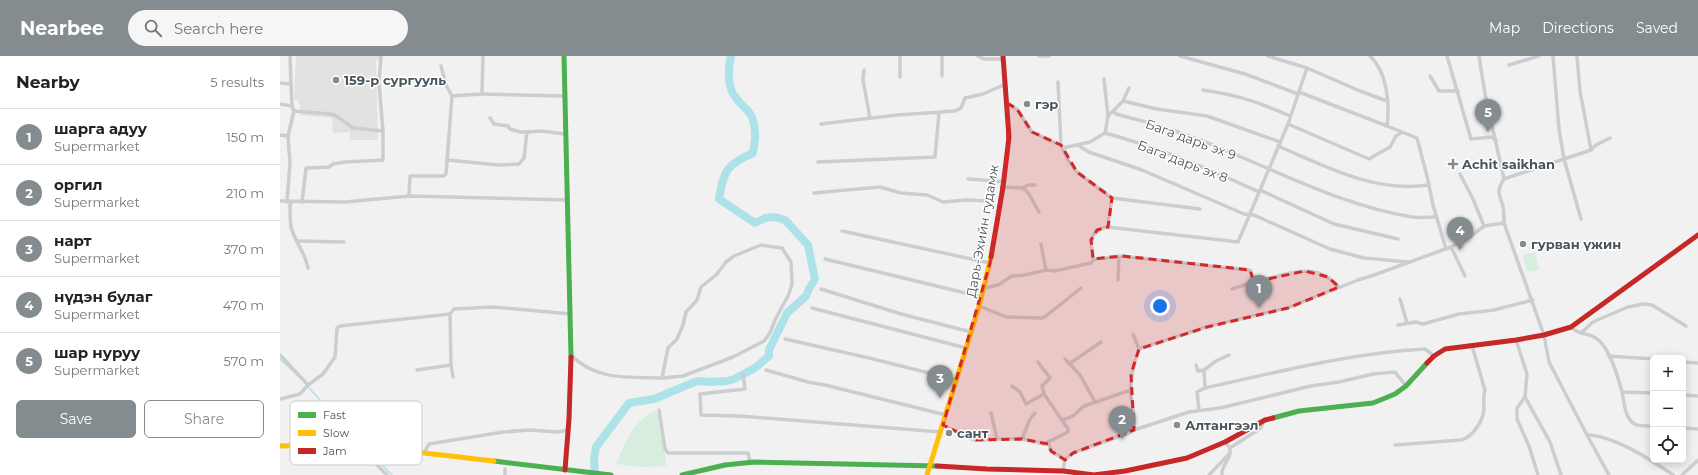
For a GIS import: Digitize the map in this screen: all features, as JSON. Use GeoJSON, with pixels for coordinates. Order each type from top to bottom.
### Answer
{"type":"FeatureCollection","features":[{"type":"Feature","properties":{"kind":"main road"},"geometry":{"type":"LineString","coordinates":[[564,56],[571,355],[568,470]]}},
{"type":"Feature","properties":{"kind":"main road","name":"Дарь-Эхийн гудамж"},"geometry":{"type":"LineString","coordinates":[[927,475],[982,297],[990,262],[1003,187],[1000,181],[1009,137],[1003,58]]}},
{"type":"Feature","properties":{"kind":"main road"},"geometry":{"type":"LineString","coordinates":[[682,475],[725,465],[750,462],[1063,471],[1094,475],[1125,471],[1187,458],[1225,442],[1265,420],[1300,411],[1373,403],[1395,394],[1406,386],[1434,356],[1445,349],[1516,340],[1544,335],[1571,327],[1698,235]]}},
{"type":"Feature","properties":{"kind":"main road"},"geometry":{"type":"LineString","coordinates":[[280,446],[290,445]]}},
{"type":"Feature","properties":{"kind":"main road"},"geometry":{"type":"LineString","coordinates":[[424,453],[611,475]]}},
{"type":"Feature","properties":{"kind":"street"},"geometry":{"type":"LineString","coordinates":[[290,56],[292,106],[294,111],[288,136],[291,227],[303,251],[308,268]]}},
{"type":"Feature","properties":{"kind":"street"},"geometry":{"type":"LineString","coordinates":[[302,202],[306,168],[328,168],[333,164],[344,162],[383,160],[383,131],[379,83],[380,56]]}},
{"type":"Feature","properties":{"kind":"street"},"geometry":{"type":"LineString","coordinates":[[482,94],[483,56]]}},
{"type":"Feature","properties":{"kind":"street"},"geometry":{"type":"LineString","coordinates":[[900,56],[900,77]]}},
{"type":"Feature","properties":{"kind":"street"},"geometry":{"type":"LineString","coordinates":[[942,56],[942,76]]}},
{"type":"Feature","properties":{"kind":"street"},"geometry":{"type":"LineString","coordinates":[[978,56],[984,59],[1003,58]]}},
{"type":"Feature","properties":{"kind":"street"},"geometry":{"type":"LineString","coordinates":[[1039,56],[1049,56]]}},
{"type":"Feature","properties":{"kind":"street"},"geometry":{"type":"LineString","coordinates":[[1180,56],[1245,74],[1417,138],[1436,217],[1446,249]]}},
{"type":"Feature","properties":{"kind":"street"},"geometry":{"type":"LineString","coordinates":[[1268,56],[1307,68],[1387,101]]}},
{"type":"Feature","properties":{"kind":"street"},"geometry":{"type":"LineString","coordinates":[[1370,56],[1375,61],[1384,81],[1387,101],[1387,126]]}},
{"type":"Feature","properties":{"kind":"street"},"geometry":{"type":"LineString","coordinates":[[1375,61],[1378,56]]}},
{"type":"Feature","properties":{"kind":"street"},"geometry":{"type":"LineString","coordinates":[[1447,56],[1471,139],[1491,137],[1496,141]]}},
{"type":"Feature","properties":{"kind":"street"},"geometry":{"type":"LineString","coordinates":[[1479,56],[1485,94],[1504,179]]}},
{"type":"Feature","properties":{"kind":"street"},"geometry":{"type":"LineString","coordinates":[[1509,65],[1539,56]]}},
{"type":"Feature","properties":{"kind":"street"},"geometry":{"type":"LineString","coordinates":[[1553,56],[1558,122],[1564,159],[1581,219]]}},
{"type":"Feature","properties":{"kind":"street"},"geometry":{"type":"LineString","coordinates":[[1577,56],[1580,91],[1591,150]]}},
{"type":"Feature","properties":{"kind":"street"},"geometry":{"type":"LineString","coordinates":[[409,196],[410,176],[444,176],[446,174],[452,96],[446,85],[441,66]]}},
{"type":"Feature","properties":{"kind":"street"},"geometry":{"type":"LineString","coordinates":[[1094,259],[1091,240],[1094,234],[1102,228],[1108,227],[1238,242],[1288,124],[1307,68]]}},
{"type":"Feature","properties":{"kind":"street"},"geometry":{"type":"LineString","coordinates":[[864,70],[864,80],[870,118]]}},
{"type":"Feature","properties":{"kind":"street"},"geometry":{"type":"LineString","coordinates":[[1430,76],[1439,91],[1458,92]]}},
{"type":"Feature","properties":{"kind":"street"},"geometry":{"type":"LineString","coordinates":[[1007,103],[1017,109],[1032,132],[1062,146],[1079,146],[1090,142],[1105,133],[1108,116],[1104,79]]}},
{"type":"Feature","properties":{"kind":"street"},"geometry":{"type":"LineString","coordinates":[[1058,82],[1062,146],[1068,160],[1077,172],[1112,198],[1200,209]]}},
{"type":"Feature","properties":{"kind":"street"},"geometry":{"type":"LineString","coordinates":[[280,83],[291,84]]}},
{"type":"Feature","properties":{"kind":"street"},"geometry":{"type":"LineString","coordinates":[[821,124],[897,114],[939,113],[959,110],[963,106],[968,96],[983,94],[1006,84]]}},
{"type":"Feature","properties":{"kind":"street"},"geometry":{"type":"LineString","coordinates":[[1108,116],[1123,101],[1129,88]]}},
{"type":"Feature","properties":{"kind":"street"},"geometry":{"type":"LineString","coordinates":[[1203,90],[1236,95],[1264,104],[1290,116]]}},
{"type":"Feature","properties":{"kind":"street"},"geometry":{"type":"LineString","coordinates":[[452,96],[482,94],[564,96]]}},
{"type":"Feature","properties":{"kind":"street"},"geometry":{"type":"LineString","coordinates":[[1123,101],[1157,109],[1207,116],[1279,144],[1360,180],[1400,187],[1429,185]]}},
{"type":"Feature","properties":{"kind":"street"},"geometry":{"type":"LineString","coordinates":[[280,104],[292,106]]}},
{"type":"Feature","properties":{"kind":"street"},"geometry":{"type":"LineString","coordinates":[[294,111],[330,114],[353,128],[383,131]]}},
{"type":"Feature","properties":{"kind":"street","name":"Бага дарь эх 9"},"geometry":{"type":"LineString","coordinates":[[1113,111],[1116,114],[1158,125],[1195,138],[1324,192],[1359,204],[1412,217],[1436,217]]}},
{"type":"Feature","properties":{"kind":"street"},"geometry":{"type":"LineString","coordinates":[[818,162],[935,157],[939,113]]}},
{"type":"Feature","properties":{"kind":"street"},"geometry":{"type":"LineString","coordinates":[[490,118],[494,124],[508,126],[510,129],[520,132],[542,131],[565,134]]}},
{"type":"Feature","properties":{"kind":"street"},"geometry":{"type":"LineString","coordinates":[[1288,124],[1368,160],[1390,147],[1396,136],[1401,132]]}},
{"type":"Feature","properties":{"kind":"street"},"geometry":{"type":"LineString","coordinates":[[447,160],[499,165],[519,164],[524,158],[527,132]]}},
{"type":"Feature","properties":{"kind":"street","name":"Бага дарь эх 8"},"geometry":{"type":"LineString","coordinates":[[1105,133],[1125,138],[1219,173],[1334,224],[1398,239]]}},
{"type":"Feature","properties":{"kind":"street"},"geometry":{"type":"LineString","coordinates":[[280,135],[288,136]]}},
{"type":"Feature","properties":{"kind":"street"},"geometry":{"type":"LineString","coordinates":[[1609,475],[1549,362],[1544,335],[1515,257],[1504,223],[1503,208],[1498,194],[1500,185],[1504,179],[1591,150],[1596,145],[1610,138]]}},
{"type":"Feature","properties":{"kind":"street"},"geometry":{"type":"LineString","coordinates":[[1079,146],[1089,152],[1142,170],[1330,249],[1364,258],[1408,262]]}},
{"type":"Feature","properties":{"kind":"street"},"geometry":{"type":"LineString","coordinates":[[1460,174],[1474,199],[1484,226]]}},
{"type":"Feature","properties":{"kind":"street"},"geometry":{"type":"LineString","coordinates":[[968,179],[1000,181]]}},
{"type":"Feature","properties":{"kind":"street"},"geometry":{"type":"LineString","coordinates":[[814,193],[880,187],[901,193],[927,195],[943,202],[967,200],[988,201],[992,198],[994,185],[1000,181]]}},
{"type":"Feature","properties":{"kind":"street"},"geometry":{"type":"LineString","coordinates":[[1003,187],[1023,188],[1036,185]]}},
{"type":"Feature","properties":{"kind":"street"},"geometry":{"type":"LineString","coordinates":[[1023,188],[1029,194],[1039,212]]}},
{"type":"Feature","properties":{"kind":"street"},"geometry":{"type":"LineString","coordinates":[[280,201],[346,202],[409,196],[567,200]]}},
{"type":"Feature","properties":{"kind":"street"},"geometry":{"type":"LineString","coordinates":[[1108,227],[1112,198]]}},
{"type":"Feature","properties":{"kind":"street"},"geometry":{"type":"LineString","coordinates":[[1139,349],[1207,327],[1288,308],[1339,287],[1451,247],[1470,237],[1484,226],[1504,223]]}},
{"type":"Feature","properties":{"kind":"street"},"geometry":{"type":"LineString","coordinates":[[842,231],[990,262]]}},
{"type":"Feature","properties":{"kind":"street"},"geometry":{"type":"LineString","coordinates":[[297,241],[344,242]]}},
{"type":"Feature","properties":{"kind":"street"},"geometry":{"type":"LineString","coordinates":[[1041,244],[1046,270]]}},
{"type":"Feature","properties":{"kind":"street"},"geometry":{"type":"LineString","coordinates":[[571,355],[584,366],[605,375],[623,378],[662,378],[683,376],[732,357],[764,341],[770,333],[789,294],[792,284],[791,262],[782,248],[761,245],[734,256],[726,262],[716,276],[701,287],[697,300],[686,312],[683,325],[677,339],[668,348],[662,378]]}},
{"type":"Feature","properties":{"kind":"street"},"geometry":{"type":"LineString","coordinates":[[1451,247],[1465,276]]}},
{"type":"Feature","properties":{"kind":"street"},"geometry":{"type":"LineString","coordinates":[[1118,280],[1119,256]]}},
{"type":"Feature","properties":{"kind":"street"},"geometry":{"type":"LineString","coordinates":[[984,288],[998,285],[1012,276],[1025,275],[1046,270],[1055,271],[1091,263],[1094,259],[1119,256],[1250,270],[1253,279],[1257,281]]}},
{"type":"Feature","properties":{"kind":"street"},"geometry":{"type":"LineString","coordinates":[[825,259],[982,297]]}},
{"type":"Feature","properties":{"kind":"street"},"geometry":{"type":"LineString","coordinates":[[1232,289],[1257,281],[1305,271],[1317,272],[1328,277],[1339,287]]}},
{"type":"Feature","properties":{"kind":"street"},"geometry":{"type":"LineString","coordinates":[[979,306],[1006,317],[1042,318],[1081,288]]}},
{"type":"Feature","properties":{"kind":"street"},"geometry":{"type":"LineString","coordinates":[[821,290],[901,314],[971,332]]}},
{"type":"Feature","properties":{"kind":"street"},"geometry":{"type":"LineString","coordinates":[[1400,299],[1407,323]]}},
{"type":"Feature","properties":{"kind":"street"},"geometry":{"type":"LineString","coordinates":[[1398,325],[1416,322],[1423,324],[1459,314],[1494,310],[1532,300]]}},
{"type":"Feature","properties":{"kind":"street"},"geometry":{"type":"LineString","coordinates":[[1581,333],[1593,322],[1621,310],[1642,304],[1652,305],[1686,326]]}},
{"type":"Feature","properties":{"kind":"street"},"geometry":{"type":"LineString","coordinates":[[280,399],[300,394],[308,385],[323,374],[335,357],[336,333],[337,328],[340,326],[450,314],[454,310],[493,307],[570,314]]}},
{"type":"Feature","properties":{"kind":"street"},"geometry":{"type":"LineString","coordinates":[[812,308],[966,348]]}},
{"type":"Feature","properties":{"kind":"street"},"geometry":{"type":"LineString","coordinates":[[450,314],[451,364],[453,377]]}},
{"type":"Feature","properties":{"kind":"street"},"geometry":{"type":"LineString","coordinates":[[1571,327],[1576,332],[1595,337],[1604,346],[1617,374],[1625,410],[1630,420],[1635,425],[1650,426]]}},
{"type":"Feature","properties":{"kind":"street"},"geometry":{"type":"LineString","coordinates":[[1133,334],[1139,349],[1131,374],[1134,430]]}},
{"type":"Feature","properties":{"kind":"street"},"geometry":{"type":"LineString","coordinates":[[785,339],[957,380]]}},
{"type":"Feature","properties":{"kind":"street"},"geometry":{"type":"LineString","coordinates":[[1516,340],[1526,374],[1525,397],[1550,442],[1561,475]]}},
{"type":"Feature","properties":{"kind":"street"},"geometry":{"type":"LineString","coordinates":[[1069,364],[1101,342]]}},
{"type":"Feature","properties":{"kind":"street"},"geometry":{"type":"LineString","coordinates":[[1395,444],[1461,440],[1474,433],[1484,410],[1483,396],[1485,390],[1472,346]]}},
{"type":"Feature","properties":{"kind":"street"},"geometry":{"type":"LineString","coordinates":[[1199,410],[1197,392],[1205,388],[1320,362],[1380,352],[1425,348],[1434,356]]}},
{"type":"Feature","properties":{"kind":"street"},"geometry":{"type":"LineString","coordinates":[[280,355],[308,385]]}},
{"type":"Feature","properties":{"kind":"street"},"geometry":{"type":"LineString","coordinates":[[1196,365],[1198,371],[1204,370],[1216,361],[1229,355]]}},
{"type":"Feature","properties":{"kind":"street"},"geometry":{"type":"LineString","coordinates":[[1609,356],[1650,359]]}},
{"type":"Feature","properties":{"kind":"street"},"geometry":{"type":"LineString","coordinates":[[1065,359],[1080,375],[1095,402]]}},
{"type":"Feature","properties":{"kind":"street"},"geometry":{"type":"LineString","coordinates":[[943,425],[974,440],[1022,439],[1044,444],[1068,432],[1063,420],[1044,394],[1042,386],[1050,378],[1038,362]]}},
{"type":"Feature","properties":{"kind":"street"},"geometry":{"type":"LineString","coordinates":[[1686,362],[1698,363]]}},
{"type":"Feature","properties":{"kind":"street"},"geometry":{"type":"LineString","coordinates":[[417,370],[451,364]]}},
{"type":"Feature","properties":{"kind":"street"},"geometry":{"type":"LineString","coordinates":[[766,370],[808,382],[946,416]]}},
{"type":"Feature","properties":{"kind":"street"},"geometry":{"type":"LineString","coordinates":[[1204,370],[1205,388]]}},
{"type":"Feature","properties":{"kind":"street"},"geometry":{"type":"LineString","coordinates":[[1063,471],[1065,460],[1073,453],[1134,430],[1189,412],[1220,408],[1311,386],[1339,382],[1373,374],[1395,372],[1406,386]]}},
{"type":"Feature","properties":{"kind":"street"},"geometry":{"type":"LineString","coordinates":[[744,374],[745,389],[700,394],[701,415],[739,416],[941,432]]}},
{"type":"Feature","properties":{"kind":"street"},"geometry":{"type":"LineString","coordinates":[[1012,386],[1020,392],[1026,404],[1044,394]]}},
{"type":"Feature","properties":{"kind":"street"},"geometry":{"type":"LineString","coordinates":[[1063,420],[1073,416],[1084,406],[1131,390]]}},
{"type":"Feature","properties":{"kind":"street"},"geometry":{"type":"LineString","coordinates":[[1622,392],[1650,393]]}},
{"type":"Feature","properties":{"kind":"street"},"geometry":{"type":"LineString","coordinates":[[1686,395],[1698,396]]}},
{"type":"Feature","properties":{"kind":"street"},"geometry":{"type":"LineString","coordinates":[[1525,397],[1517,408],[1516,419],[1529,446],[1538,475]]}},
{"type":"Feature","properties":{"kind":"street"},"geometry":{"type":"LineString","coordinates":[[659,410],[665,448],[668,452],[748,453],[750,462]]}},
{"type":"Feature","properties":{"kind":"street"},"geometry":{"type":"LineString","coordinates":[[1022,439],[1030,419],[1035,413]]}},
{"type":"Feature","properties":{"kind":"street"},"geometry":{"type":"LineString","coordinates":[[991,414],[997,439]]}},
{"type":"Feature","properties":{"kind":"street"},"geometry":{"type":"LineString","coordinates":[[1230,448],[1260,428],[1265,420]]}},
{"type":"Feature","properties":{"kind":"street"},"geometry":{"type":"LineString","coordinates":[[1686,428],[1698,429]]}},
{"type":"Feature","properties":{"kind":"street"},"geometry":{"type":"LineString","coordinates":[[424,453],[429,444],[464,437],[530,430],[558,432],[570,430]]}},
{"type":"Feature","properties":{"kind":"street"},"geometry":{"type":"LineString","coordinates":[[1587,435],[1597,435],[1631,450],[1652,460],[1673,475]]}},
{"type":"Feature","properties":{"kind":"street"},"geometry":{"type":"LineString","coordinates":[[1048,442],[1051,451],[1065,460]]}},
{"type":"Feature","properties":{"kind":"street"},"geometry":{"type":"LineString","coordinates":[[1222,475],[1222,468],[1230,456],[1230,448],[1225,442]]}},
{"type":"Feature","properties":{"kind":"street"},"geometry":{"type":"LineString","coordinates":[[1209,475],[1230,453]]}},
{"type":"Feature","properties":{"kind":"street"},"geometry":{"type":"LineString","coordinates":[[1682,475],[1698,460]]}},
{"type":"Feature","properties":{"kind":"street"},"geometry":{"type":"LineString","coordinates":[[377,465],[387,475]]}},
{"type":"Feature","properties":{"kind":"street"},"geometry":{"type":"LineString","coordinates":[[505,469],[505,475]]}},
{"type":"Feature","properties":{"kind":"highlighted area"},"geometry":{"type":"Polygon","coordinates":[[[1007,103],[1017,109],[1032,132],[1061,145],[1077,172],[1112,198],[1108,227],[1097,230],[1091,240],[1093,259],[1122,256],[1250,270],[1254,282],[1305,271],[1328,277],[1339,287],[1288,308],[1207,327],[1139,349],[1131,374],[1134,430],[1073,453],[1065,460],[1051,451],[1048,444],[1022,439],[974,440],[943,425],[990,263],[1008,149],[1007,103]]]}},
{"type":"Feature","properties":{"kind":"shaded area","name":"159-р сургууль"},"geometry":{"type":"Polygon","coordinates":[[[296,56],[379,56],[379,60],[376,60],[378,140],[350,140],[350,132],[333,133],[332,118],[300,115],[298,100],[294,100],[296,56]]]}},
{"type":"Feature","properties":{"kind":"green space"},"geometry":{"type":"Polygon","coordinates":[[[1535,252],[1539,270],[1527,272],[1523,255],[1535,252]]]}},
{"type":"Feature","properties":{"kind":"green space"},"geometry":{"type":"Polygon","coordinates":[[[655,411],[661,422],[664,437],[666,466],[642,467],[616,464],[626,441],[635,426],[647,415],[655,411]]]}},
{"type":"Feature","properties":{"kind":"waterway"},"geometry":{"type":"LineString","coordinates":[[595,475],[594,460],[596,447],[629,403],[654,399],[697,381],[727,381],[755,368],[769,356],[769,350],[787,313],[806,296],[815,279],[808,245],[785,220],[775,217],[765,218],[755,223],[719,199],[725,175],[737,161],[753,153],[755,139],[755,126],[752,117],[736,98],[731,89],[729,72],[731,56]]}},
{"type":"Feature","properties":{"kind":"waterway"},"geometry":{"type":"LineString","coordinates":[[280,359],[299,377]]}},
{"type":"Feature","properties":{"kind":"waterway"},"geometry":{"type":"LineString","coordinates":[[308,387],[321,401]]}},
{"type":"Feature","properties":{"kind":"waterway"},"geometry":{"type":"LineString","coordinates":[[382,465],[392,475]]}},
{"type":"Feature","properties":{"kind":"traffic: fast"},"geometry":{"type":"LineString","coordinates":[[564,56],[571,357]]}},
{"type":"Feature","properties":{"kind":"traffic: fast"},"geometry":{"type":"LineString","coordinates":[[1273,418],[1299,411],[1373,403],[1395,394],[1406,386],[1427,363]]}},
{"type":"Feature","properties":{"kind":"traffic: fast"},"geometry":{"type":"LineString","coordinates":[[494,461],[611,475]]}},
{"type":"Feature","properties":{"kind":"traffic: fast"},"geometry":{"type":"LineString","coordinates":[[682,475],[725,465],[754,462],[937,466]]}},
{"type":"Feature","properties":{"kind":"traffic: slow"},"geometry":{"type":"LineString","coordinates":[[927,475],[979,306],[991,257]]}},
{"type":"Feature","properties":{"kind":"traffic: slow"},"geometry":{"type":"LineString","coordinates":[[280,446],[290,446]]}},
{"type":"Feature","properties":{"kind":"traffic: slow"},"geometry":{"type":"LineString","coordinates":[[422,453],[494,461]]}},
{"type":"Feature","properties":{"kind":"traffic: jam"},"geometry":{"type":"LineString","coordinates":[[991,257],[1003,187],[1009,137],[1003,56]]}},
{"type":"Feature","properties":{"kind":"traffic: jam"},"geometry":{"type":"LineString","coordinates":[[1427,363],[1434,356],[1445,349],[1516,340],[1544,335],[1571,327],[1698,235]]}},
{"type":"Feature","properties":{"kind":"traffic: jam"},"geometry":{"type":"LineString","coordinates":[[565,470],[569,419],[571,357]]}},
{"type":"Feature","properties":{"kind":"traffic: jam"},"geometry":{"type":"LineString","coordinates":[[937,466],[1063,471],[1094,475],[1125,471],[1187,458],[1225,442],[1265,420],[1273,418]]}},
{"type":"Feature","properties":{"kind":"place","name":"159-р сургууль"},"geometry":{"type":"Point","coordinates":[336,80]}},
{"type":"Feature","properties":{"kind":"place","name":"гэр"},"geometry":{"type":"Point","coordinates":[1027,104]}},
{"type":"Feature","properties":{"kind":"place","name":"шар нуруу"},"geometry":{"type":"Point","coordinates":[1488,132]}},
{"type":"Feature","properties":{"kind":"place","name":"Achit saikhan"},"geometry":{"type":"Point","coordinates":[1453,164]}},
{"type":"Feature","properties":{"kind":"place","name":"гурван үжин"},"geometry":{"type":"Point","coordinates":[1523,244]}},
{"type":"Feature","properties":{"kind":"place","name":"нүдэн булаг"},"geometry":{"type":"Point","coordinates":[1460,250]}},
{"type":"Feature","properties":{"kind":"place","name":"шарга адуу"},"geometry":{"type":"Point","coordinates":[1259,308]}},
{"type":"Feature","properties":{"kind":"place","name":"нарт"},"geometry":{"type":"Point","coordinates":[940,398]}},
{"type":"Feature","properties":{"kind":"place","name":"Алтангээл"},"geometry":{"type":"Point","coordinates":[1177,425]}},
{"type":"Feature","properties":{"kind":"place","name":"сант"},"geometry":{"type":"Point","coordinates":[949,433]}},
{"type":"Feature","properties":{"kind":"place","name":"оргил"},"geometry":{"type":"Point","coordinates":[1122,439]}}]}
